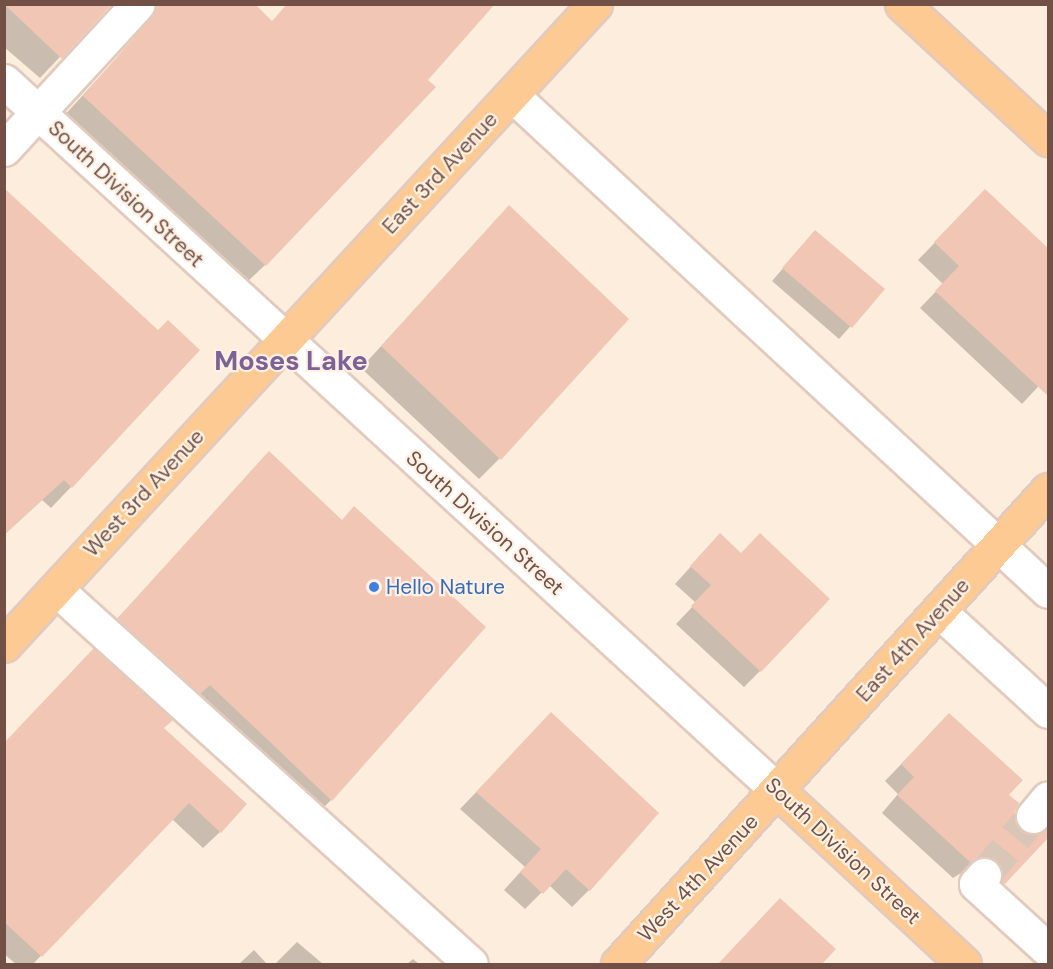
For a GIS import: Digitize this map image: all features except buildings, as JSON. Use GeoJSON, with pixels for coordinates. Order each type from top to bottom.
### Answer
{"type":"FeatureCollection","features":[{"type":"Feature","properties":{"kind":"main road","name":"East 3rd Avenue"},"geometry":{"type":"LineString","coordinates":[[285,341],[596,4]]}},
{"type":"Feature","properties":{"kind":"main road"},"geometry":{"type":"LineString","coordinates":[[902,4],[1048,140]]}},
{"type":"Feature","properties":{"kind":"main road","name":"West 3rd Avenue"},"geometry":{"type":"LineString","coordinates":[[4,645],[285,341]]}},
{"type":"Feature","properties":{"kind":"main road","name":"East 4th Avenue"},"geometry":{"type":"LineString","coordinates":[[778,791],[1048,490]]}},
{"type":"Feature","properties":{"kind":"main road","name":"West 4th Avenue"},"geometry":{"type":"LineString","coordinates":[[618,964],[778,791]]}},
{"type":"Feature","properties":{"kind":"main road","name":"South Division Street"},"geometry":{"type":"LineString","coordinates":[[778,791],[964,964]]}},
{"type":"Feature","properties":{"kind":"street"},"geometry":{"type":"LineString","coordinates":[[4,149],[138,4]]}},
{"type":"Feature","properties":{"kind":"street","name":"South Division Street"},"geometry":{"type":"LineString","coordinates":[[4,81],[778,791]]}},
{"type":"Feature","properties":{"kind":"street"},"geometry":{"type":"LineString","coordinates":[[512,95],[1048,591]]}},
{"type":"Feature","properties":{"kind":"street"},"geometry":{"type":"LineString","coordinates":[[56,589],[471,964]]}},
{"type":"Feature","properties":{"kind":"street"},"geometry":{"type":"LineString","coordinates":[[939,611],[1048,711]]}},
{"type":"Feature","properties":{"kind":"street"},"geometry":{"type":"LineString","coordinates":[[984,875],[976,884],[1048,950]]}},
{"type":"Feature","properties":{"kind":"tunnel"},"geometry":{"type":"LineString","coordinates":[[984,875],[1033,816]]}},
{"type":"Feature","properties":{"kind":"place","name":"Hello Nature"},"geometry":{"type":"Point","coordinates":[374,587]}},
{"type":"Feature","properties":{"kind":"district","name":"Moses Lake"},"geometry":{"type":"Point","coordinates":[291,361]}}]}
